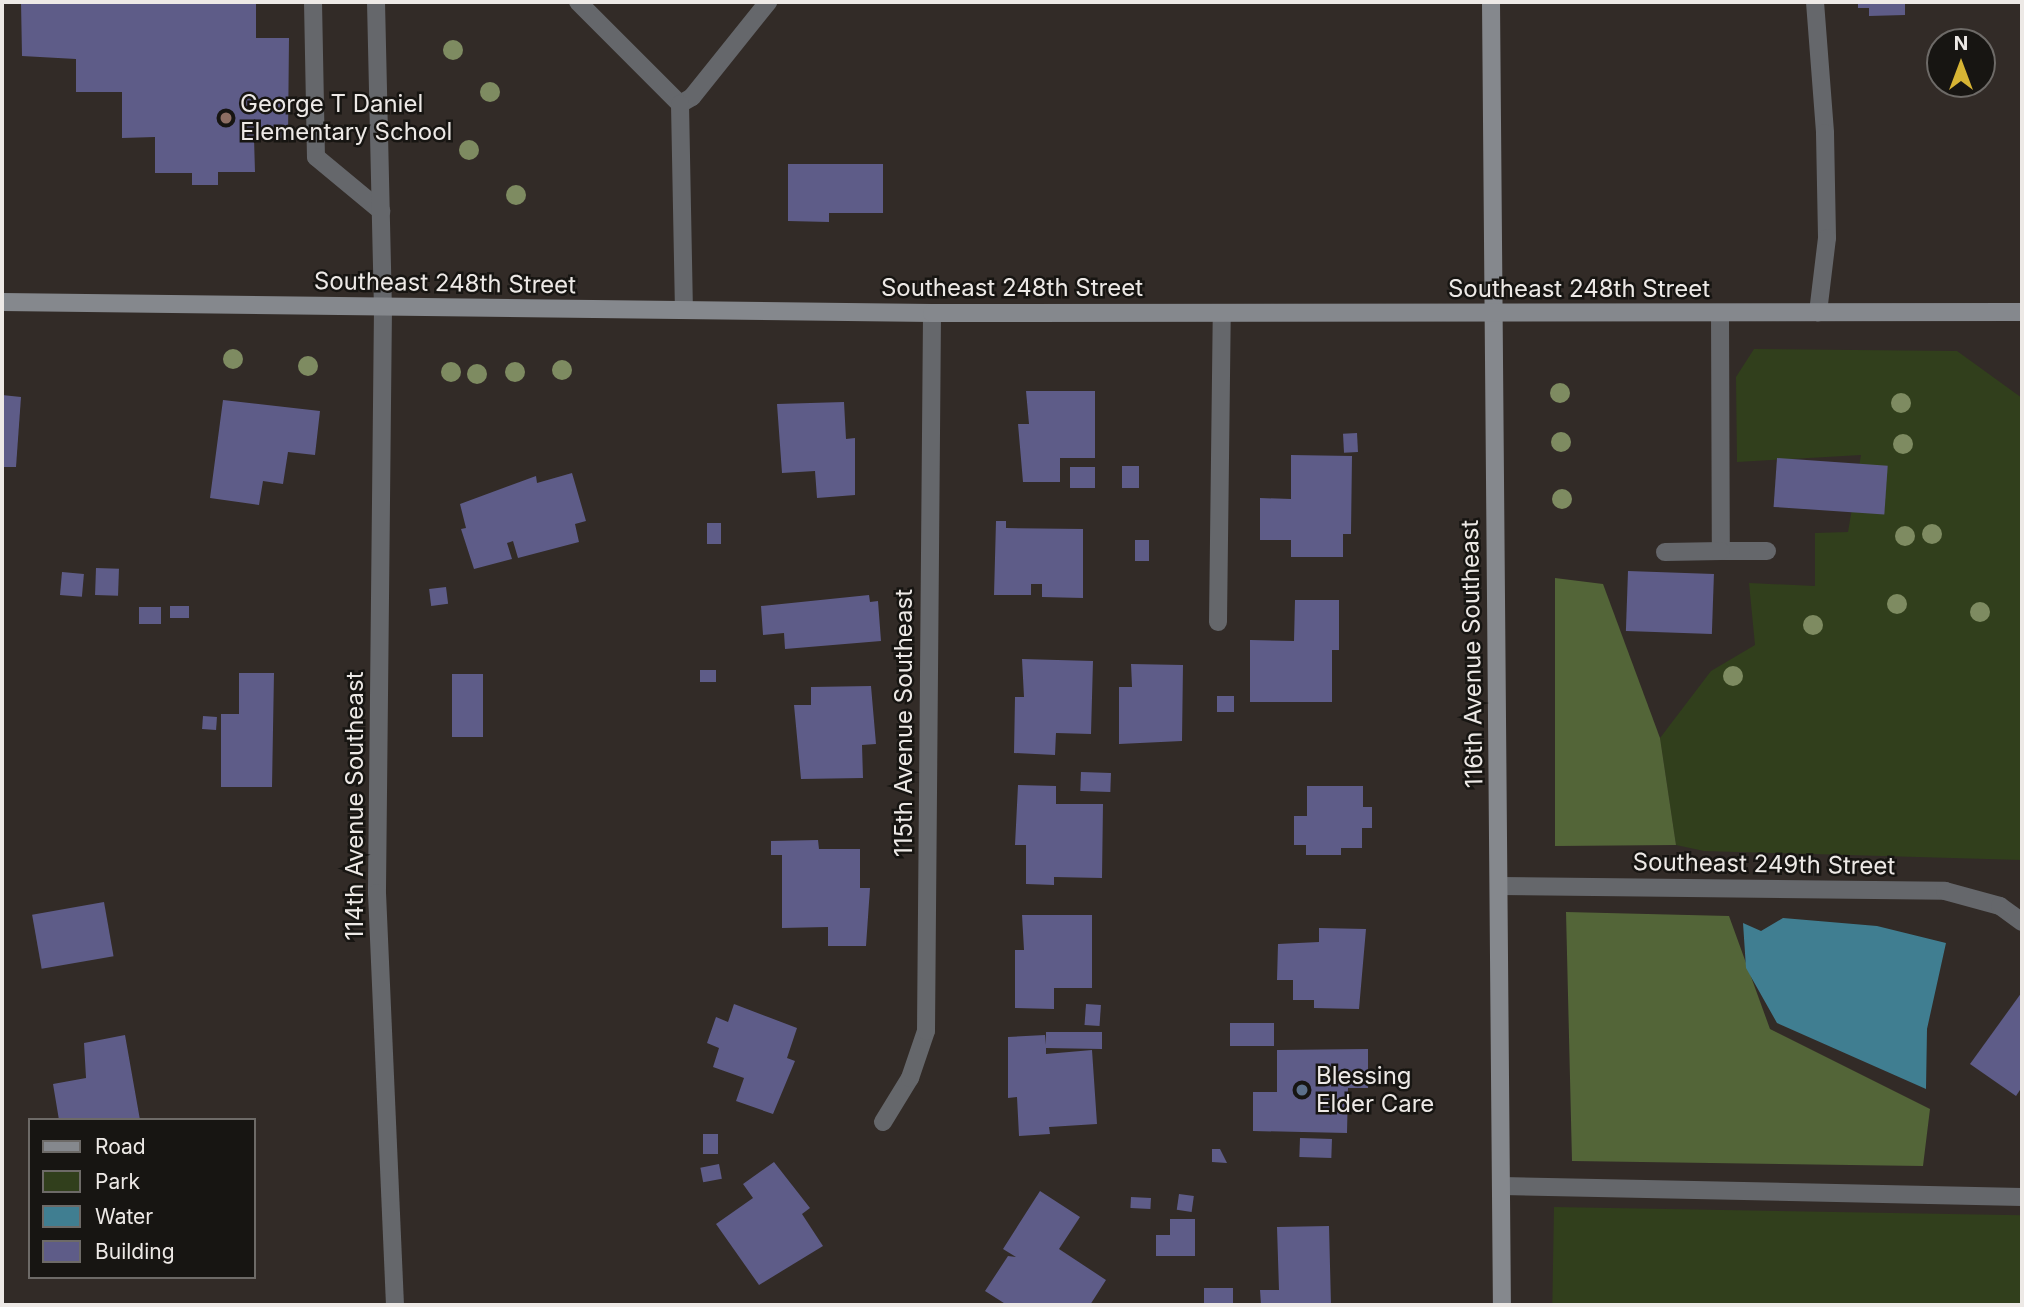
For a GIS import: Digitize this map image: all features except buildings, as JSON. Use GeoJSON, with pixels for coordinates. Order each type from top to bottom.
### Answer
{"type":"FeatureCollection","features":[{"type":"Feature","properties":{"kind":"street"},"geometry":{"type":"LineString","coordinates":[[313,2],[316,157],[381,211]]}},
{"type":"Feature","properties":{"kind":"street","name":"114th Avenue Southeast"},"geometry":{"type":"LineString","coordinates":[[376,2],[383,307],[377,893],[395,1305]]}},
{"type":"Feature","properties":{"kind":"street"},"geometry":{"type":"LineString","coordinates":[[578,2],[680,104],[684,310]]}},
{"type":"Feature","properties":{"kind":"street"},"geometry":{"type":"LineString","coordinates":[[680,104],[692,97],[768,2]]}},
{"type":"Feature","properties":{"kind":"street","name":"116th Avenue Southeast"},"geometry":{"type":"LineString","coordinates":[[1491,2],[1502,1305]]}},
{"type":"Feature","properties":{"kind":"street"},"geometry":{"type":"LineString","coordinates":[[1815,2],[1825,133],[1826,238],[1818,312]]}},
{"type":"Feature","properties":{"kind":"street","name":"Southeast 248th Street"},"geometry":{"type":"LineString","coordinates":[[2,302],[932,313],[2022,312]]}},
{"type":"Feature","properties":{"kind":"street","name":"115th Avenue Southeast"},"geometry":{"type":"LineString","coordinates":[[883,1122],[920,1056],[926,1031],[932,313]]}},
{"type":"Feature","properties":{"kind":"street"},"geometry":{"type":"LineString","coordinates":[[1218,622],[1222,313]]}},
{"type":"Feature","properties":{"kind":"street"},"geometry":{"type":"LineString","coordinates":[[1720,313],[1721,551]]}},
{"type":"Feature","properties":{"kind":"street"},"geometry":{"type":"LineString","coordinates":[[1665,552],[1768,551]]}},
{"type":"Feature","properties":{"kind":"street","name":"Southeast 249th Street"},"geometry":{"type":"LineString","coordinates":[[1499,886],[1945,891],[2000,906],[2022,922]]}},
{"type":"Feature","properties":{"kind":"street"},"geometry":{"type":"LineString","coordinates":[[1502,1186],[2022,1197]]}},
{"type":"Feature","properties":{"kind":"green space"},"geometry":{"type":"Polygon","coordinates":[[[1754,349],[1957,351],[2022,398],[2022,860],[1704,851],[1676,845],[1660,738],[1711,671],[1755,645],[1749,583],[1815,586],[1815,533],[1848,532],[1861,455],[1737,462],[1736,377],[1754,349]]]}},
{"type":"Feature","properties":{"kind":"green space"},"geometry":{"type":"Polygon","coordinates":[[[1555,578],[1603,584],[1660,738],[1676,845],[1555,846],[1555,578]]]}},
{"type":"Feature","properties":{"kind":"green space"},"geometry":{"type":"Polygon","coordinates":[[[1566,912],[1729,916],[1770,1029],[1930,1109],[1923,1166],[1572,1161],[1566,912]]]}},
{"type":"Feature","properties":{"kind":"green space"},"geometry":{"type":"Polygon","coordinates":[[[1554,1207],[2022,1215],[2020,1305],[1552,1305],[1554,1207]]]}},
{"type":"Feature","properties":{"kind":"water"},"geometry":{"type":"Polygon","coordinates":[[[1783,918],[1877,926],[1946,943],[1927,1029],[1926,1089],[1777,1023],[1746,968],[1743,923],[1761,931],[1783,918]]]}},
{"type":"Feature","properties":{"kind":"place","name":"George T Daniel Elementary School"},"geometry":{"type":"Point","coordinates":[226,118]}},
{"type":"Feature","properties":{"kind":"place","name":"Blessing Elder Care"},"geometry":{"type":"Point","coordinates":[1302,1090]}}]}
